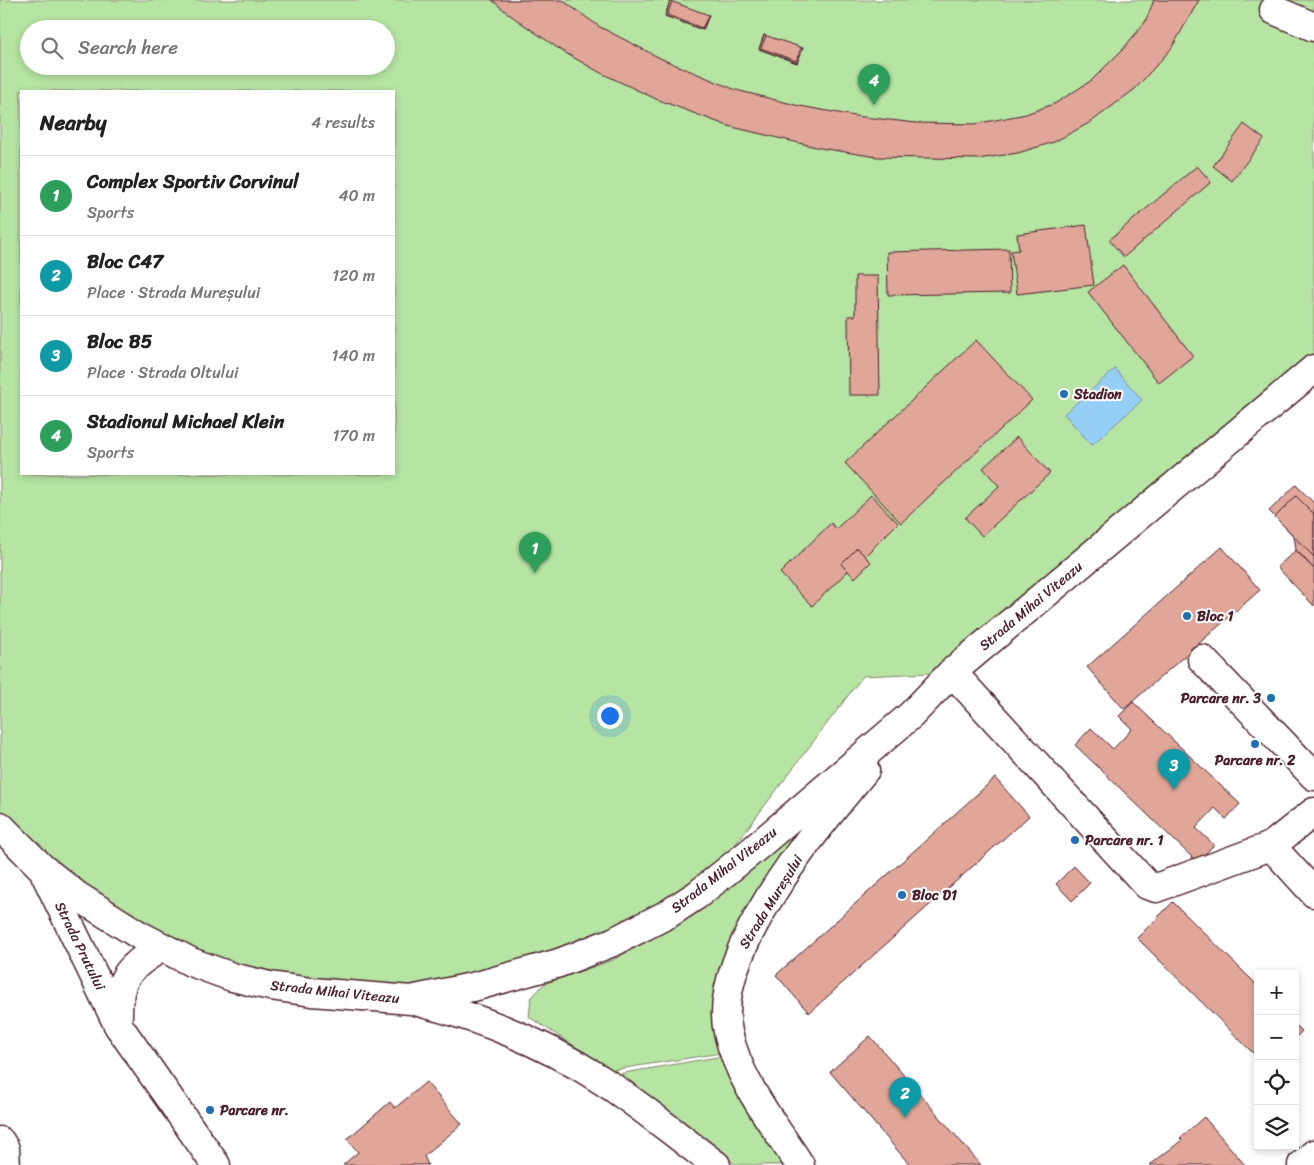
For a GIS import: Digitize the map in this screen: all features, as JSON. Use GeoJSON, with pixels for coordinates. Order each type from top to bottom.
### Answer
{"type":"FeatureCollection","features":[{"type":"Feature","properties":{"kind":"street"},"geometry":{"type":"LineString","coordinates":[[1274,10],[1314,27]]}},
{"type":"Feature","properties":{"kind":"street","name":"Strada Mihai Viteazu"},"geometry":{"type":"LineString","coordinates":[[0,826],[42,868],[83,900],[161,948],[190,962],[232,977],[270,986],[330,994],[410,1000],[477,986],[551,966],[642,929],[697,894],[753,850],[911,715],[952,672],[1314,369]]}},
{"type":"Feature","properties":{"kind":"street"},"geometry":{"type":"LineString","coordinates":[[1202,659],[1314,776]]}},
{"type":"Feature","properties":{"kind":"street"},"geometry":{"type":"LineString","coordinates":[[952,672],[1147,885],[1156,888],[1271,846],[1314,812]]}},
{"type":"Feature","properties":{"kind":"street","name":"Strada Mureșului"},"geometry":{"type":"LineString","coordinates":[[800,1165],[749,1086],[736,1058],[726,1018],[729,982],[745,943],[787,872],[843,797],[911,715]]}},
{"type":"Feature","properties":{"kind":"street"},"geometry":{"type":"LineString","coordinates":[[1271,846],[1314,893]]}},
{"type":"Feature","properties":{"kind":"street","name":"Strada Prutului"},"geometry":{"type":"LineString","coordinates":[[42,868],[118,1025],[216,1165]]}},
{"type":"Feature","properties":{"kind":"street","name":"Strada Prutului"},"geometry":{"type":"LineString","coordinates":[[118,1025],[117,999],[120,986],[128,972],[161,948]]}},
{"type":"Feature","properties":{"kind":"street"},"geometry":{"type":"LineString","coordinates":[[410,1000],[496,1025],[567,1059],[604,1082],[716,1165]]}},
{"type":"Feature","properties":{"kind":"street"},"geometry":{"type":"LineString","coordinates":[[0,1141],[6,1149],[6,1165]]}},
{"type":"Feature","properties":{"kind":"street"},"geometry":{"type":"LineString","coordinates":[[1302,1165],[1314,1154]]}},
{"type":"Feature","properties":{"kind":"green space"},"geometry":{"type":"Polygon","coordinates":[[[0,0],[1314,0],[1314,369],[952,672],[863,676],[697,895],[668,914],[411,1000],[191,962],[0,826],[0,0]]]}},
{"type":"Feature","properties":{"kind":"green space"},"geometry":{"type":"Polygon","coordinates":[[[834,790],[724,959],[718,985],[717,1006],[727,1052],[612,1070],[529,1017],[531,998],[544,984],[613,960],[669,929],[698,908],[834,790]]]}},
{"type":"Feature","properties":{"kind":"green space"},"geometry":{"type":"Polygon","coordinates":[[[729,1055],[790,1165],[736,1165],[618,1074],[729,1055]]]}},
{"type":"Feature","properties":{"kind":"water"},"geometry":{"type":"Polygon","coordinates":[[[1115,369],[1142,400],[1092,445],[1064,414],[1115,369]]]}},
{"type":"Feature","properties":{"kind":"building"},"geometry":{"type":"Polygon","coordinates":[[[492,0],[562,0],[600,27],[664,60],[736,90],[800,106],[855,116],[916,123],[975,124],[1026,114],[1056,103],[1092,80],[1123,49],[1145,22],[1154,0],[1199,0],[1171,49],[1135,89],[1091,122],[1054,142],[1018,153],[978,159],[877,157],[820,148],[728,126],[656,99],[599,72],[562,51],[510,15],[492,0]]]}},
{"type":"Feature","properties":{"kind":"building"},"geometry":{"type":"Polygon","coordinates":[[[670,1],[709,15],[703,30],[665,16],[670,1]]]}},
{"type":"Feature","properties":{"kind":"building"},"geometry":{"type":"Polygon","coordinates":[[[670,1],[672,2],[667,15],[702,28],[709,15],[703,30],[665,16],[670,1]]]}},
{"type":"Feature","properties":{"kind":"building"},"geometry":{"type":"Polygon","coordinates":[[[764,35],[803,48],[797,63],[759,49],[764,35]]]}},
{"type":"Feature","properties":{"kind":"building"},"geometry":{"type":"Polygon","coordinates":[[[764,35],[766,36],[761,48],[796,61],[801,48],[803,48],[797,63],[759,49],[764,35]]]}},
{"type":"Feature","properties":{"kind":"building"},"geometry":{"type":"Polygon","coordinates":[[[1244,124],[1264,139],[1232,181],[1213,166],[1244,124]]]}},
{"type":"Feature","properties":{"kind":"building"},"geometry":{"type":"Polygon","coordinates":[[[1197,166],[1211,182],[1124,257],[1109,240],[1197,166]]]}},
{"type":"Feature","properties":{"kind":"building"},"geometry":{"type":"Polygon","coordinates":[[[1086,225],[1094,285],[1017,294],[1011,251],[1019,250],[1017,234],[1086,225]]]}},
{"type":"Feature","properties":{"kind":"building"},"geometry":{"type":"Polygon","coordinates":[[[1009,249],[1010,293],[888,295],[887,252],[1009,249]]]}},
{"type":"Feature","properties":{"kind":"building"},"geometry":{"type":"Polygon","coordinates":[[[1123,265],[1193,356],[1159,383],[1088,292],[1123,265]]]}},
{"type":"Feature","properties":{"kind":"building"},"geometry":{"type":"Polygon","coordinates":[[[855,276],[878,276],[880,395],[849,395],[848,316],[855,316],[855,276]]]}},
{"type":"Feature","properties":{"kind":"building"},"geometry":{"type":"Polygon","coordinates":[[[976,340],[1032,400],[901,523],[845,463],[976,340]]]}},
{"type":"Feature","properties":{"kind":"building"},"geometry":{"type":"Polygon","coordinates":[[[1017,437],[1050,473],[982,536],[965,518],[999,486],[983,468],[1017,437]]]}},
{"type":"Feature","properties":{"kind":"building"},"geometry":{"type":"Polygon","coordinates":[[[1296,485],[1314,503],[1314,569],[1296,550],[1294,536],[1269,511],[1296,485]]]}},
{"type":"Feature","properties":{"kind":"building"},"geometry":{"type":"Polygon","coordinates":[[[871,495],[898,523],[865,556],[857,548],[841,564],[848,571],[812,606],[780,573],[831,523],[836,529],[871,495]]]}},
{"type":"Feature","properties":{"kind":"building"},"geometry":{"type":"Polygon","coordinates":[[[1296,496],[1314,514],[1314,557],[1275,517],[1296,496]]]}},
{"type":"Feature","properties":{"kind":"building","name":"Bloc 1"},"geometry":{"type":"Polygon","coordinates":[[[1222,547],[1260,590],[1124,709],[1087,667],[1222,547]]]}},
{"type":"Feature","properties":{"kind":"building"},"geometry":{"type":"Polygon","coordinates":[[[857,548],[871,562],[855,578],[841,564],[857,548]]]}},
{"type":"Feature","properties":{"kind":"building"},"geometry":{"type":"Polygon","coordinates":[[[1296,550],[1314,569],[1314,606],[1277,567],[1296,550]]]}},
{"type":"Feature","properties":{"kind":"building"},"geometry":{"type":"Polygon","coordinates":[[[1133,702],[1240,804],[1226,819],[1215,808],[1196,828],[1214,845],[1197,862],[1075,745],[1091,728],[1113,749],[1132,729],[1119,716],[1133,702]]]}},
{"type":"Feature","properties":{"kind":"building","name":"Bloc D1"},"geometry":{"type":"Polygon","coordinates":[[[995,778],[1029,816],[809,1013],[776,975],[995,778]]]}},
{"type":"Feature","properties":{"kind":"building"},"geometry":{"type":"Polygon","coordinates":[[[1074,866],[1090,883],[1072,901],[1056,884],[1074,866]]]}},
{"type":"Feature","properties":{"kind":"building"},"geometry":{"type":"Polygon","coordinates":[[[1173,902],[1254,982],[1254,1054],[1137,938],[1173,902]]]}},
{"type":"Feature","properties":{"kind":"building"},"geometry":{"type":"Polygon","coordinates":[[[870,1036],[981,1165],[910,1165],[830,1072],[870,1036]]]}},
{"type":"Feature","properties":{"kind":"building"},"geometry":{"type":"Polygon","coordinates":[[[426,1082],[462,1124],[424,1156],[428,1165],[343,1165],[358,1152],[347,1139],[390,1102],[395,1108],[426,1082]]]}},
{"type":"Feature","properties":{"kind":"building"},"geometry":{"type":"Polygon","coordinates":[[[1204,1117],[1245,1165],[1150,1165],[1182,1140],[1180,1138],[1204,1117]]]}},
{"type":"Feature","properties":{"kind":"place","name":"Stadionul Michael Klein"},"geometry":{"type":"Point","coordinates":[874,105]}},
{"type":"Feature","properties":{"kind":"place","name":"Stadion"},"geometry":{"type":"Point","coordinates":[1064,394]}},
{"type":"Feature","properties":{"kind":"place","name":"Complex Sportiv Corvinul"},"geometry":{"type":"Point","coordinates":[535,573]}},
{"type":"Feature","properties":{"kind":"place","name":"Bloc 1"},"geometry":{"type":"Point","coordinates":[1187,616]}},
{"type":"Feature","properties":{"kind":"place","name":"Parcare nr. 3"},"geometry":{"type":"Point","coordinates":[1271,698]}},
{"type":"Feature","properties":{"kind":"place","name":"Parcare nr. 2"},"geometry":{"type":"Point","coordinates":[1255,744]}},
{"type":"Feature","properties":{"kind":"place","name":"Bloc B5"},"geometry":{"type":"Point","coordinates":[1174,790]}},
{"type":"Feature","properties":{"kind":"place","name":"Parcare nr. 1"},"geometry":{"type":"Point","coordinates":[1075,840]}},
{"type":"Feature","properties":{"kind":"place","name":"Bloc D1"},"geometry":{"type":"Point","coordinates":[902,895]}},
{"type":"Feature","properties":{"kind":"place","name":"Parcare nr."},"geometry":{"type":"Point","coordinates":[210,1110]}},
{"type":"Feature","properties":{"kind":"place","name":"Bloc C47"},"geometry":{"type":"Point","coordinates":[905,1118]}}]}
